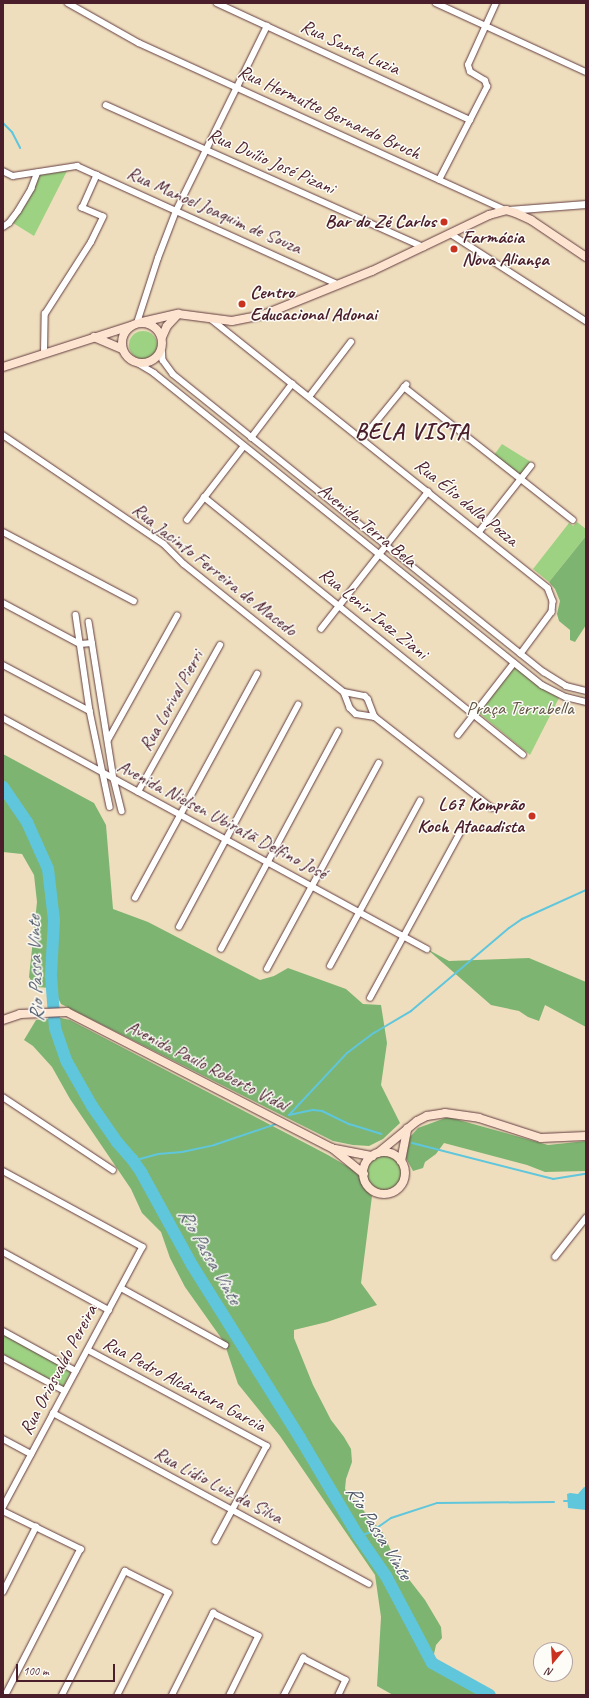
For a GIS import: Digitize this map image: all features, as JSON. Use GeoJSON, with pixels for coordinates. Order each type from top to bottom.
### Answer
{"type":"FeatureCollection","features":[{"type":"Feature","properties":{"kind":"main road"},"geometry":{"type":"LineString","coordinates":[[3,367],[93,337],[136,324],[178,314],[211,319],[224,325],[263,315],[372,271],[489,215],[506,210],[531,220],[586,257]]}},
{"type":"Feature","properties":{"kind":"main road"},"geometry":{"type":"LineString","coordinates":[[93,337],[115,344],[122,349],[125,355],[136,362],[144,363],[155,359],[160,353],[162,336],[167,326],[178,314]]}},
{"type":"Feature","properties":{"kind":"main road"},"geometry":{"type":"LineString","coordinates":[[122,349],[123,336],[136,324],[154,326],[162,336]]}},
{"type":"Feature","properties":{"kind":"main road","name":"Avenida Paulo Roberto Vidal"},"geometry":{"type":"LineString","coordinates":[[3,1020],[13,1015],[68,1012],[332,1148],[364,1174]]}},
{"type":"Feature","properties":{"kind":"main road"},"geometry":{"type":"LineString","coordinates":[[375,1155],[390,1153],[401,1161],[404,1167],[404,1180],[395,1191],[388,1193],[374,1191],[365,1181],[364,1167],[375,1155],[407,1129],[417,1121],[427,1116],[455,1113],[478,1118],[541,1138],[586,1136]]}},
{"type":"Feature","properties":{"kind":"main road"},"geometry":{"type":"LineString","coordinates":[[401,1161],[407,1129]]}},
{"type":"Feature","properties":{"kind":"main road","name":"Avenida Paulo Roberto Vidal"},"geometry":{"type":"LineString","coordinates":[[332,1148],[375,1155]]}},
{"type":"Feature","properties":{"kind":"street","name":"Rua Hermutte Bernardo Bruch"},"geometry":{"type":"LineString","coordinates":[[68,3],[139,43],[506,210]]}},
{"type":"Feature","properties":{"kind":"street","name":"Rua Santa Luzia"},"geometry":{"type":"LineString","coordinates":[[217,3],[470,120]]}},
{"type":"Feature","properties":{"kind":"street"},"geometry":{"type":"LineString","coordinates":[[436,3],[586,72]]}},
{"type":"Feature","properties":{"kind":"street"},"geometry":{"type":"LineString","coordinates":[[439,180],[485,92],[487,84],[483,79],[470,72],[468,65],[496,3]]}},
{"type":"Feature","properties":{"kind":"street"},"geometry":{"type":"LineString","coordinates":[[136,324],[158,258],[176,211],[205,149],[267,26]]}},
{"type":"Feature","properties":{"kind":"street","name":"Rua Duílio José Pizani"},"geometry":{"type":"LineString","coordinates":[[106,105],[424,247]]}},
{"type":"Feature","properties":{"kind":"street","name":"Rua Manoel Joaquim de Souza"},"geometry":{"type":"LineString","coordinates":[[37,172],[77,166],[337,284]]}},
{"type":"Feature","properties":{"kind":"street"},"geometry":{"type":"LineString","coordinates":[[3,171],[13,176],[37,172],[31,189],[18,212],[4,227]]}},
{"type":"Feature","properties":{"kind":"street"},"geometry":{"type":"LineString","coordinates":[[44,353],[45,314],[91,242],[103,217],[82,208],[97,175]]}},
{"type":"Feature","properties":{"kind":"street"},"geometry":{"type":"LineString","coordinates":[[506,210],[586,204]]}},
{"type":"Feature","properties":{"kind":"street"},"geometry":{"type":"LineString","coordinates":[[451,234],[586,321]]}},
{"type":"Feature","properties":{"kind":"street","name":"Rua Élio dalla Pozza"},"geometry":{"type":"LineString","coordinates":[[224,325],[292,384],[544,584],[552,596],[553,607],[549,617],[521,654]]}},
{"type":"Feature","properties":{"kind":"street"},"geometry":{"type":"LineString","coordinates":[[309,397],[352,342]]}},
{"type":"Feature","properties":{"kind":"street","name":"Avenida Terra Bela"},"geometry":{"type":"LineString","coordinates":[[162,346],[163,360],[170,372],[251,438],[557,682],[586,691]]}},
{"type":"Feature","properties":{"kind":"street","name":"Avenida Terra Bela"},"geometry":{"type":"LineString","coordinates":[[136,362],[150,370],[514,663],[553,692],[586,702]]}},
{"type":"Feature","properties":{"kind":"street"},"geometry":{"type":"LineString","coordinates":[[251,438],[292,384]]}},
{"type":"Feature","properties":{"kind":"street"},"geometry":{"type":"LineString","coordinates":[[362,440],[405,386],[573,520]]}},
{"type":"Feature","properties":{"kind":"street","name":"Rua Jacinto Ferreira de Macedo"},"geometry":{"type":"LineString","coordinates":[[3,435],[164,544],[184,564],[344,692],[361,695],[368,699],[375,717]]}},
{"type":"Feature","properties":{"kind":"street"},"geometry":{"type":"LineString","coordinates":[[186,520],[244,446]]}},
{"type":"Feature","properties":{"kind":"street"},"geometry":{"type":"LineString","coordinates":[[479,532],[531,466]]}},
{"type":"Feature","properties":{"kind":"street"},"geometry":{"type":"LineString","coordinates":[[321,629],[428,492]]}},
{"type":"Feature","properties":{"kind":"street","name":"Rua Lenir Inez Ziani"},"geometry":{"type":"LineString","coordinates":[[204,497],[523,754]]}},
{"type":"Feature","properties":{"kind":"street"},"geometry":{"type":"LineString","coordinates":[[3,532],[134,601]]}},
{"type":"Feature","properties":{"kind":"street"},"geometry":{"type":"LineString","coordinates":[[3,603],[80,644],[92,643]]}},
{"type":"Feature","properties":{"kind":"street"},"geometry":{"type":"LineString","coordinates":[[76,615],[90,711],[110,807]]}},
{"type":"Feature","properties":{"kind":"street"},"geometry":{"type":"LineString","coordinates":[[108,740],[177,616]]}},
{"type":"Feature","properties":{"kind":"street"},"geometry":{"type":"LineString","coordinates":[[89,622],[114,779],[122,811]]}},
{"type":"Feature","properties":{"kind":"street","name":"Rua Lorival Pierri"},"geometry":{"type":"LineString","coordinates":[[138,792],[220,645]]}},
{"type":"Feature","properties":{"kind":"street"},"geometry":{"type":"LineString","coordinates":[[458,735],[514,663]]}},
{"type":"Feature","properties":{"kind":"street"},"geometry":{"type":"LineString","coordinates":[[3,665],[90,711]]}},
{"type":"Feature","properties":{"kind":"street"},"geometry":{"type":"LineString","coordinates":[[135,898],[257,674]]}},
{"type":"Feature","properties":{"kind":"street","name":"Rua Jacinto Ferreira de Macedo"},"geometry":{"type":"LineString","coordinates":[[344,692],[350,708],[356,714],[375,717],[492,808]]}},
{"type":"Feature","properties":{"kind":"street"},"geometry":{"type":"LineString","coordinates":[[179,927],[298,705]]}},
{"type":"Feature","properties":{"kind":"street","name":"Avenida Nielsen Ubiratã Delfino José"},"geometry":{"type":"LineString","coordinates":[[3,718],[427,948]]}},
{"type":"Feature","properties":{"kind":"street"},"geometry":{"type":"LineString","coordinates":[[221,949],[338,732]]}},
{"type":"Feature","properties":{"kind":"street"},"geometry":{"type":"LineString","coordinates":[[267,969],[379,763]]}},
{"type":"Feature","properties":{"kind":"street"},"geometry":{"type":"LineString","coordinates":[[330,966],[420,801]]}},
{"type":"Feature","properties":{"kind":"street"},"geometry":{"type":"LineString","coordinates":[[370,998],[460,833]]}},
{"type":"Feature","properties":{"kind":"street"},"geometry":{"type":"LineString","coordinates":[[3,1097],[113,1170]]}},
{"type":"Feature","properties":{"kind":"street","name":"Rua Oriosvaldo Pereira"},"geometry":{"type":"LineString","coordinates":[[3,1171],[143,1247],[3,1508]]}},
{"type":"Feature","properties":{"kind":"street"},"geometry":{"type":"LineString","coordinates":[[555,1256],[586,1218]]}},
{"type":"Feature","properties":{"kind":"street"},"geometry":{"type":"LineString","coordinates":[[3,1252],[109,1310]]}},
{"type":"Feature","properties":{"kind":"street"},"geometry":{"type":"LineString","coordinates":[[121,1288],[225,1344]]}},
{"type":"Feature","properties":{"kind":"street"},"geometry":{"type":"LineString","coordinates":[[3,1331],[76,1371]]}},
{"type":"Feature","properties":{"kind":"street","name":"Rua Pedro Alcântara Garcia"},"geometry":{"type":"LineString","coordinates":[[88,1350],[267,1446],[232,1510]]}},
{"type":"Feature","properties":{"kind":"street"},"geometry":{"type":"LineString","coordinates":[[3,1358],[65,1391]]}},
{"type":"Feature","properties":{"kind":"street","name":"Rua Lídio Luiz da Silva"},"geometry":{"type":"LineString","coordinates":[[53,1414],[369,1584]]}},
{"type":"Feature","properties":{"kind":"street"},"geometry":{"type":"LineString","coordinates":[[3,1439],[31,1454]]}},
{"type":"Feature","properties":{"kind":"street"},"geometry":{"type":"LineString","coordinates":[[216,1541],[232,1510]]}},
{"type":"Feature","properties":{"kind":"street"},"geometry":{"type":"LineString","coordinates":[[3,1511],[81,1549],[6,1695]]}},
{"type":"Feature","properties":{"kind":"street"},"geometry":{"type":"LineString","coordinates":[[3,1592],[36,1527]]}},
{"type":"Feature","properties":{"kind":"street"},"geometry":{"type":"LineString","coordinates":[[62,1695],[125,1571],[169,1593],[118,1695]]}},
{"type":"Feature","properties":{"kind":"street"},"geometry":{"type":"LineString","coordinates":[[172,1695],[213,1613],[259,1636],[230,1695]]}},
{"type":"Feature","properties":{"kind":"street"},"geometry":{"type":"LineString","coordinates":[[284,1695],[303,1658],[346,1680],[339,1695]]}},
{"type":"Feature","properties":{"kind":"green space"},"geometry":{"type":"Polygon","coordinates":[[[67,171],[34,236],[13,223],[28,201],[39,175],[67,171]]]}},
{"type":"Feature","properties":{"kind":"green space"},"geometry":{"type":"Polygon","coordinates":[[[143,331],[153,335],[157,345],[153,355],[143,359],[133,355],[129,345],[133,335],[143,331]]]}},
{"type":"Feature","properties":{"kind":"green space"},"geometry":{"type":"Polygon","coordinates":[[[502,444],[531,462],[521,476],[494,455],[502,444]]]}},
{"type":"Feature","properties":{"kind":"green space"},"geometry":{"type":"Polygon","coordinates":[[[577,522],[586,529],[586,536],[549,582],[533,569],[569,523],[573,526],[577,522]]]}},
{"type":"Feature","properties":{"kind":"green space"},"geometry":{"type":"Polygon","coordinates":[[[586,536],[586,625],[575,642],[570,640],[570,630],[559,621],[557,614],[560,601],[555,589],[549,582],[586,536]]]}},
{"type":"Feature","properties":{"kind":"green space","name":"Praça Terrabella"},"geometry":{"type":"Polygon","coordinates":[[[515,667],[541,688],[559,698],[530,755],[479,713],[515,667]]]}},
{"type":"Feature","properties":{"kind":"green space"},"geometry":{"type":"Polygon","coordinates":[[[3,754],[94,803],[106,825],[113,909],[148,922],[260,980],[274,976],[288,968],[346,989],[363,1004],[381,1005],[387,1043],[381,1085],[400,1123],[383,1139],[369,1146],[353,1145],[333,1141],[61,1004],[53,988],[35,987],[29,977],[37,902],[34,875],[22,854],[3,852],[3,754]]]}},
{"type":"Feature","properties":{"kind":"green space"},"geometry":{"type":"Polygon","coordinates":[[[427,949],[449,961],[529,958],[586,982],[586,1027],[545,1005],[539,1021],[528,1017],[519,1011],[491,1005],[427,949]]]}},
{"type":"Feature","properties":{"kind":"green space"},"geometry":{"type":"Polygon","coordinates":[[[61,1018],[70,1020],[328,1155],[350,1168],[360,1177],[363,1187],[372,1196],[361,1283],[377,1305],[327,1322],[294,1330],[294,1338],[313,1385],[331,1420],[351,1449],[352,1462],[346,1479],[345,1489],[383,1533],[397,1564],[425,1600],[441,1627],[442,1638],[436,1645],[432,1663],[497,1695],[393,1695],[377,1686],[381,1617],[375,1575],[280,1436],[238,1384],[224,1342],[185,1287],[170,1258],[161,1232],[142,1213],[131,1189],[70,1099],[52,1067],[33,1046],[24,1040],[36,1020],[61,1018]]]}},
{"type":"Feature","properties":{"kind":"green space"},"geometry":{"type":"Polygon","coordinates":[[[448,1117],[548,1145],[586,1141],[586,1171],[545,1172],[527,1165],[444,1143],[436,1154],[425,1162],[423,1168],[413,1171],[406,1158],[410,1137],[418,1128],[448,1117]]]}},
{"type":"Feature","properties":{"kind":"green space"},"geometry":{"type":"Polygon","coordinates":[[[384,1155],[394,1158],[399,1163],[402,1173],[399,1183],[394,1188],[384,1191],[374,1188],[369,1183],[366,1173],[369,1163],[374,1158],[384,1155]]]}},
{"type":"Feature","properties":{"kind":"green space"},"geometry":{"type":"Polygon","coordinates":[[[3,1334],[71,1372],[63,1387],[3,1354],[3,1334]]]}},
{"type":"Feature","properties":{"kind":"water"},"geometry":{"type":"Polygon","coordinates":[[[584,1487],[586,1488],[586,1510],[568,1508],[567,1494],[578,1494],[584,1487]]]}},
{"type":"Feature","properties":{"kind":"waterway"},"geometry":{"type":"LineString","coordinates":[[3,123],[12,132],[20,148]]}},
{"type":"Feature","properties":{"kind":"waterway","name":"Rio Passa Vinte"},"geometry":{"type":"LineString","coordinates":[[3,787],[27,822],[48,869],[54,920],[51,976],[55,1028],[67,1062],[92,1106],[117,1142],[141,1172],[192,1265],[300,1438],[357,1534],[386,1576],[432,1663],[490,1695]]}},
{"type":"Feature","properties":{"kind":"waterway"},"geometry":{"type":"LineString","coordinates":[[289,1115],[347,1053],[374,1033],[411,1011],[509,928],[522,919],[586,890]]}},
{"type":"Feature","properties":{"kind":"waterway"},"geometry":{"type":"LineString","coordinates":[[289,1115],[313,1110],[322,1111],[349,1124],[382,1134]]}},
{"type":"Feature","properties":{"kind":"waterway"},"geometry":{"type":"LineString","coordinates":[[132,1159],[136,1160],[158,1154],[182,1152],[214,1145],[276,1124]]}},
{"type":"Feature","properties":{"kind":"waterway"},"geometry":{"type":"LineString","coordinates":[[412,1143],[553,1179],[586,1174]]}},
{"type":"Feature","properties":{"kind":"waterway"},"geometry":{"type":"LineString","coordinates":[[564,1501],[569,1501]]}},
{"type":"Feature","properties":{"kind":"waterway"},"geometry":{"type":"LineString","coordinates":[[357,1534],[362,1535],[371,1532],[391,1518],[437,1503],[554,1502]]}},
{"type":"Feature","properties":{"kind":"place","name":"Bar do Zé Carlos"},"geometry":{"type":"Point","coordinates":[444,222]}},
{"type":"Feature","properties":{"kind":"place","name":"Farmácia Nova Aliança"},"geometry":{"type":"Point","coordinates":[454,249]}},
{"type":"Feature","properties":{"kind":"place","name":"Centro Educacional Adonai"},"geometry":{"type":"Point","coordinates":[242,304]}},
{"type":"Feature","properties":{"kind":"place","name":"L67 Komprão Koch Atacadista"},"geometry":{"type":"Point","coordinates":[532,816]}},
{"type":"Feature","properties":{"kind":"district","name":"BELA VISTA"},"geometry":{"type":"Point","coordinates":[412,432]}}]}
